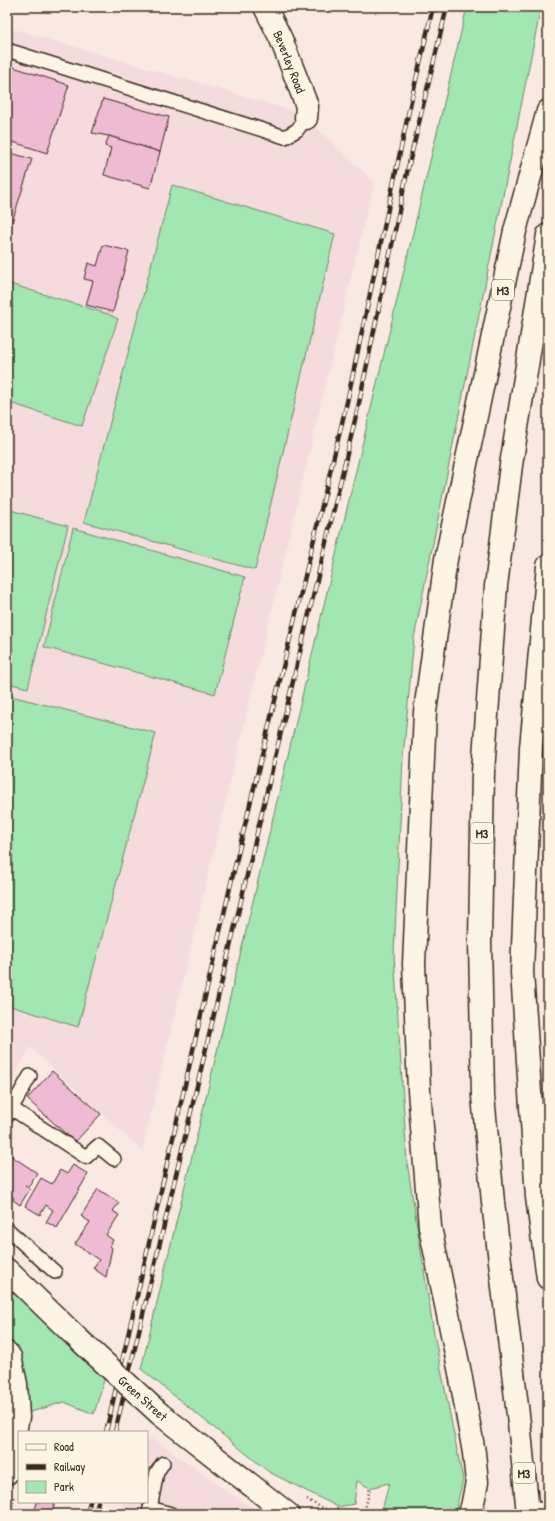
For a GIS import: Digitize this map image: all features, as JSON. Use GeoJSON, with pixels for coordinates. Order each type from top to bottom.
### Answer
{"type":"FeatureCollection","features":[{"type":"Feature","properties":{"kind":"main road","name":"Beverley Road"},"geometry":{"type":"LineString","coordinates":[[265,7],[281,39],[306,106],[306,118]]}},
{"type":"Feature","properties":{"kind":"main road","name":"M3"},"geometry":{"type":"LineString","coordinates":[[468,1514],[472,1507],[477,1482],[474,1453],[460,1373],[430,1227],[419,1090],[414,964],[424,712],[446,559],[515,231],[548,111]]}},
{"type":"Feature","properties":{"kind":"main road","name":"M3"},"geometry":{"type":"LineString","coordinates":[[528,1514],[493,1202],[483,1096],[480,940],[483,787],[496,586],[511,466],[548,235]]}},
{"type":"Feature","properties":{"kind":"main road"},"geometry":{"type":"LineString","coordinates":[[548,566],[531,748],[522,972],[537,1197],[548,1278]]}},
{"type":"Feature","properties":{"kind":"main road","name":"Green Street"},"geometry":{"type":"LineString","coordinates":[[7,1270],[74,1335],[160,1414],[288,1514]]}},
{"type":"Feature","properties":{"kind":"main road"},"geometry":{"type":"LineString","coordinates":[[7,1353],[10,1357],[16,1384],[18,1417],[7,1473]]}},
{"type":"Feature","properties":{"kind":"main road"},"geometry":{"type":"LineString","coordinates":[[537,1514],[548,1513]]}},
{"type":"Feature","properties":{"kind":"lane"},"geometry":{"type":"LineString","coordinates":[[7,50],[285,137],[297,130],[306,118]]}},
{"type":"Feature","properties":{"kind":"lane"},"geometry":{"type":"LineString","coordinates":[[30,1076],[9,1112],[86,1157],[98,1146],[114,1159]]}},
{"type":"Feature","properties":{"kind":"lane"},"geometry":{"type":"LineString","coordinates":[[7,1229],[55,1272]]}},
{"type":"Feature","properties":{"kind":"lane"},"geometry":{"type":"LineString","coordinates":[[163,1463],[158,1472],[150,1511],[171,1514]]}},
{"type":"Feature","properties":{"kind":"path"},"geometry":{"type":"LineString","coordinates":[[364,1514],[370,1488]]}},
{"type":"Feature","properties":{"kind":"shaded area"},"geometry":{"type":"Polygon","coordinates":[[[7,27],[294,111],[306,118],[374,182],[142,1151],[30,1047],[7,1091],[7,27]]]}},
{"type":"Feature","properties":{"kind":"shaded area"},"geometry":{"type":"Polygon","coordinates":[[[151,1437],[260,1514],[119,1514],[123,1503],[148,1503],[148,1440],[151,1437]]]}},
{"type":"Feature","properties":{"kind":"green space"},"geometry":{"type":"Polygon","coordinates":[[[467,7],[541,7],[414,638],[403,758],[394,954],[407,1162],[434,1334],[463,1480],[456,1508],[449,1514],[381,1514],[389,1483],[370,1488],[357,1481],[354,1504],[338,1507],[269,1472],[141,1369],[467,7]]]}},
{"type":"Feature","properties":{"kind":"green space"},"geometry":{"type":"Polygon","coordinates":[[[172,185],[335,234],[255,570],[84,522],[172,185]]]}},
{"type":"Feature","properties":{"kind":"green space"},"geometry":{"type":"Polygon","coordinates":[[[7,283],[108,314],[118,319],[82,426],[7,402],[7,283]]]}},
{"type":"Feature","properties":{"kind":"green space"},"geometry":{"type":"Polygon","coordinates":[[[7,509],[68,526],[28,688],[7,683],[7,509]]]}},
{"type":"Feature","properties":{"kind":"green space"},"geometry":{"type":"Polygon","coordinates":[[[73,528],[245,577],[215,694],[44,647],[73,528]]]}},
{"type":"Feature","properties":{"kind":"green space"},"geometry":{"type":"Polygon","coordinates":[[[7,695],[156,733],[78,1027],[7,1005],[7,695]]]}},
{"type":"Feature","properties":{"kind":"green space"},"geometry":{"type":"Polygon","coordinates":[[[7,1270],[99,1358],[104,1380],[94,1414],[64,1402],[31,1412],[17,1408],[7,1353],[7,1270]]]}},
{"type":"Feature","properties":{"kind":"building"},"geometry":{"type":"Polygon","coordinates":[[[7,65],[69,85],[47,153],[7,140],[7,65]]]}},
{"type":"Feature","properties":{"kind":"building"},"geometry":{"type":"Polygon","coordinates":[[[103,99],[169,117],[160,152],[109,136],[92,133],[103,99]]]}},
{"type":"Feature","properties":{"kind":"building"},"geometry":{"type":"Polygon","coordinates":[[[109,136],[160,152],[150,188],[104,175],[111,148],[105,146],[109,136]]]}},
{"type":"Feature","properties":{"kind":"building"},"geometry":{"type":"Polygon","coordinates":[[[7,152],[32,159],[7,238],[7,152]]]}},
{"type":"Feature","properties":{"kind":"building"},"geometry":{"type":"Polygon","coordinates":[[[103,245],[129,251],[113,312],[86,305],[93,281],[84,279],[88,263],[97,266],[103,245]]]}},
{"type":"Feature","properties":{"kind":"building"},"geometry":{"type":"Polygon","coordinates":[[[52,1071],[101,1114],[75,1142],[27,1099],[52,1071]]]}},
{"type":"Feature","properties":{"kind":"building"},"geometry":{"type":"Polygon","coordinates":[[[7,1153],[37,1173],[28,1187],[25,1185],[30,1189],[20,1205],[7,1193],[7,1153]]]}},
{"type":"Feature","properties":{"kind":"building"},"geometry":{"type":"Polygon","coordinates":[[[73,1165],[88,1174],[57,1228],[46,1222],[53,1210],[46,1205],[40,1215],[25,1206],[41,1178],[52,1184],[60,1170],[67,1174],[73,1165]]]}},
{"type":"Feature","properties":{"kind":"building"},"geometry":{"type":"Polygon","coordinates":[[[98,1189],[119,1203],[113,1211],[119,1215],[106,1235],[113,1240],[110,1246],[112,1248],[106,1277],[93,1268],[99,1260],[75,1244],[90,1222],[81,1216],[98,1189]]]}},
{"type":"Feature","properties":{"kind":"building"},"geometry":{"type":"Polygon","coordinates":[[[37,1503],[55,1503],[52,1514],[34,1514],[37,1503]]]}},
{"type":"Feature","properties":{"kind":"railway"},"geometry":{"type":"LineString","coordinates":[[106,1431],[231,883],[347,402],[409,110],[433,7]]}},
{"type":"Feature","properties":{"kind":"railway"},"geometry":{"type":"LineString","coordinates":[[115,1431],[359,403],[408,168],[447,7]]}},
{"type":"Feature","properties":{"kind":"railway"},"geometry":{"type":"LineString","coordinates":[[87,1514],[90,1503]]}},
{"type":"Feature","properties":{"kind":"railway"},"geometry":{"type":"LineString","coordinates":[[95,1514],[98,1503]]}}]}
